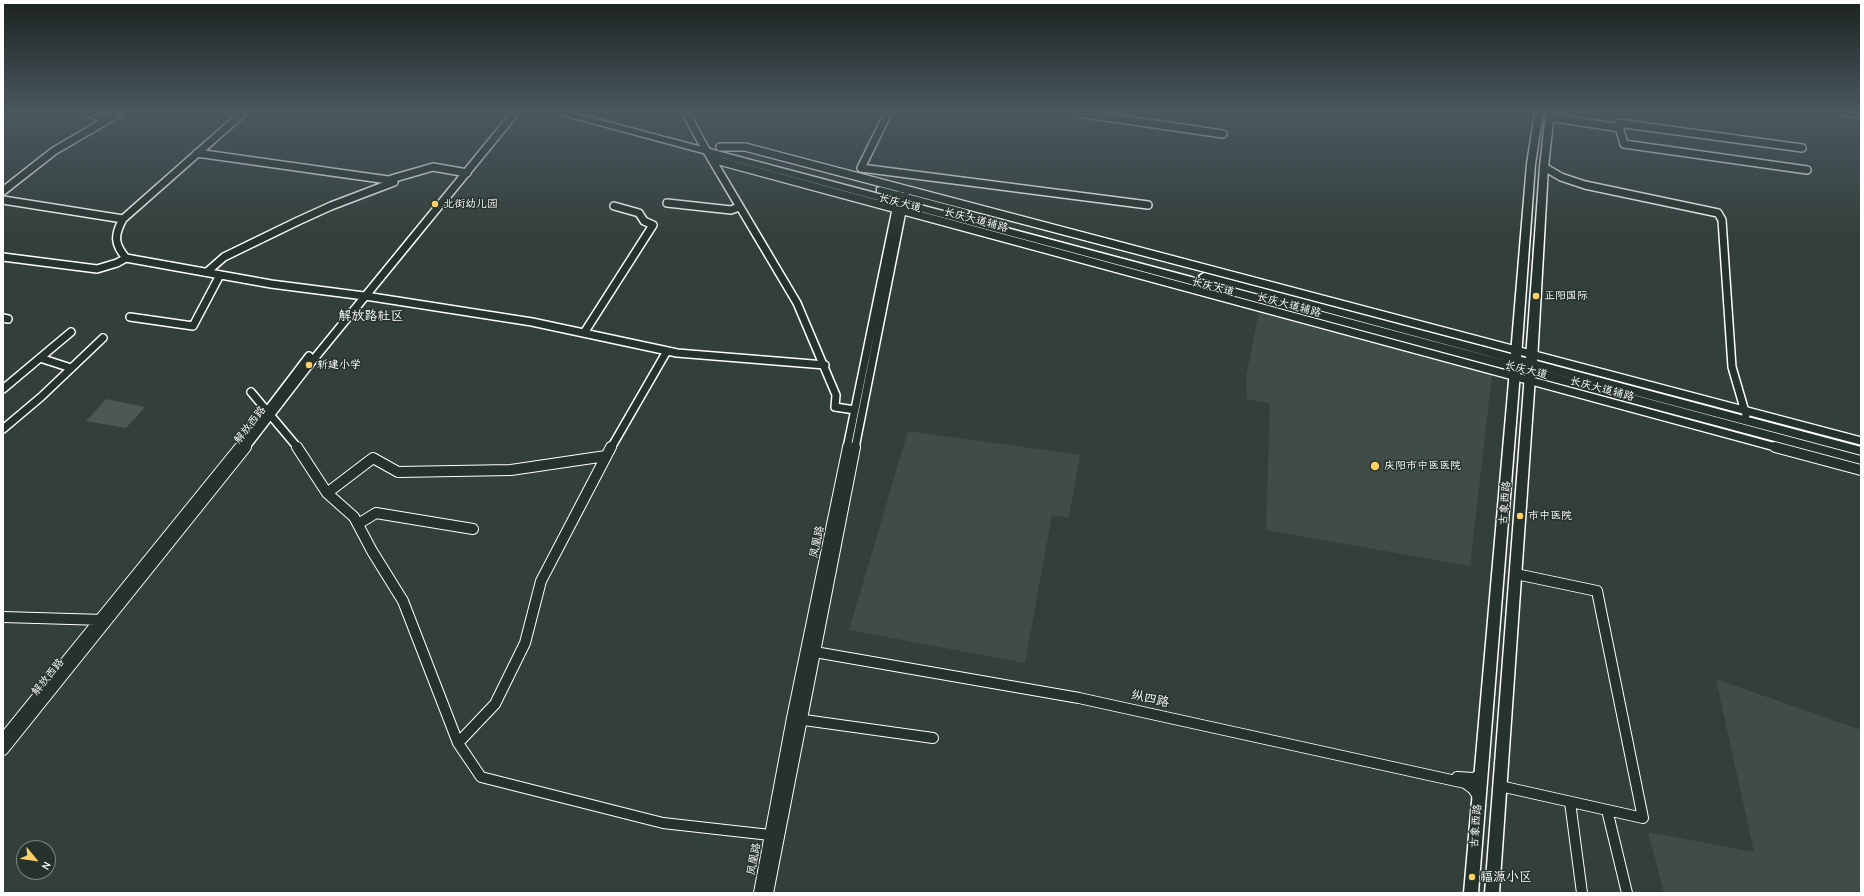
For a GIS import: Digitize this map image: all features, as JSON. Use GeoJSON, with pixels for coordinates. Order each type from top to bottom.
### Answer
{"type":"FeatureCollection","features":[{"type":"Feature","properties":{"kind":"main road","name":"长庆大道"},"geometry":{"type":"LineString","coordinates":[[721,155],[900,203],[1516,363],[1861,460]]}},
{"type":"Feature","properties":{"kind":"main road","name":"长庆大道"},"geometry":{"type":"LineString","coordinates":[[745,155],[900,203]]}},
{"type":"Feature","properties":{"kind":"main road","name":"古象西路"},"geometry":{"type":"LineString","coordinates":[[1471,893],[1532,155]]}},
{"type":"Feature","properties":{"kind":"main road","name":"古象西路"},"geometry":{"type":"LineString","coordinates":[[1492,893],[1545,155]]}},
{"type":"Feature","properties":{"kind":"main road","name":"长庆大道"},"geometry":{"type":"LineString","coordinates":[[1530,367],[1747,416],[1861,451]]}},
{"type":"Feature","properties":{"kind":"street"},"geometry":{"type":"LineString","coordinates":[[3,191],[49,155]]}},
{"type":"Feature","properties":{"kind":"street"},"geometry":{"type":"LineString","coordinates":[[126,258],[114,242],[116,231],[123,219],[195,155]]}},
{"type":"Feature","properties":{"kind":"street"},"geometry":{"type":"LineString","coordinates":[[210,155],[388,180],[434,167],[464,173]]}},
{"type":"Feature","properties":{"kind":"street","name":"解放西路"},"geometry":{"type":"LineString","coordinates":[[464,173],[478,155]]}},
{"type":"Feature","properties":{"kind":"street","name":"解放西路"},"geometry":{"type":"LineString","coordinates":[[3,750],[104,620],[363,296],[479,155]]}},
{"type":"Feature","properties":{"kind":"street"},"geometry":{"type":"LineString","coordinates":[[709,155],[796,303],[825,365],[836,395],[836,407],[855,410]]}},
{"type":"Feature","properties":{"kind":"street","name":"长庆大道辅路"},"geometry":{"type":"LineString","coordinates":[[776,155],[1530,367],[1861,470]]}},
{"type":"Feature","properties":{"kind":"street"},"geometry":{"type":"LineString","coordinates":[[867,155],[861,168],[1148,205]]}},
{"type":"Feature","properties":{"kind":"street"},"geometry":{"type":"LineString","coordinates":[[1700,155],[1807,170]]}},
{"type":"Feature","properties":{"kind":"street"},"geometry":{"type":"LineString","coordinates":[[712,160],[900,203]]}},
{"type":"Feature","properties":{"kind":"street"},"geometry":{"type":"LineString","coordinates":[[1544,167],[1562,177],[1585,185],[1718,213],[1722,220],[1732,367],[1747,416],[1861,441]]}},
{"type":"Feature","properties":{"kind":"street"},"geometry":{"type":"LineString","coordinates":[[207,272],[224,257],[331,206],[393,182],[409,174]]}},
{"type":"Feature","properties":{"kind":"street"},"geometry":{"type":"LineString","coordinates":[[3,200],[123,219]]}},
{"type":"Feature","properties":{"kind":"street"},"geometry":{"type":"LineString","coordinates":[[667,203],[731,210],[739,207]]}},
{"type":"Feature","properties":{"kind":"street","name":"凤凰路"},"geometry":{"type":"LineString","coordinates":[[811,649],[855,410],[900,203]]}},
{"type":"Feature","properties":{"kind":"street","name":"凤凰路"},"geometry":{"type":"LineString","coordinates":[[759,893],[770,835],[811,649],[900,203]]}},
{"type":"Feature","properties":{"kind":"street"},"geometry":{"type":"LineString","coordinates":[[584,333],[653,225],[644,221],[639,213],[614,206]]}},
{"type":"Feature","properties":{"kind":"street"},"geometry":{"type":"LineString","coordinates":[[3,257],[97,269],[117,263],[126,258],[279,285],[525,320],[667,351],[825,365]]}},
{"type":"Feature","properties":{"kind":"street"},"geometry":{"type":"LineString","coordinates":[[130,317],[193,326],[220,275]]}},
{"type":"Feature","properties":{"kind":"street"},"geometry":{"type":"LineString","coordinates":[[3,389],[71,332]]}},
{"type":"Feature","properties":{"kind":"street"},"geometry":{"type":"LineString","coordinates":[[3,429],[41,397],[103,338]]}},
{"type":"Feature","properties":{"kind":"street"},"geometry":{"type":"LineString","coordinates":[[458,743],[495,704],[525,643],[541,581],[606,456],[667,351]]}},
{"type":"Feature","properties":{"kind":"street"},"geometry":{"type":"LineString","coordinates":[[40,358],[71,368]]}},
{"type":"Feature","properties":{"kind":"street"},"geometry":{"type":"LineString","coordinates":[[251,392],[300,450],[327,493],[354,517],[372,551],[403,601],[458,743],[481,777],[663,823],[770,835]]}},
{"type":"Feature","properties":{"kind":"street"},"geometry":{"type":"LineString","coordinates":[[327,493],[373,458],[398,472],[510,470],[606,456]]}},
{"type":"Feature","properties":{"kind":"street"},"geometry":{"type":"LineString","coordinates":[[358,524],[376,514],[473,529]]}},
{"type":"Feature","properties":{"kind":"street"},"geometry":{"type":"LineString","coordinates":[[1500,786],[1643,818],[1597,590],[1516,574]]}},
{"type":"Feature","properties":{"kind":"street"},"geometry":{"type":"LineString","coordinates":[[3,617],[104,620]]}},
{"type":"Feature","properties":{"kind":"street","name":"解放西路"},"geometry":{"type":"LineString","coordinates":[[3,739],[104,620]]}},
{"type":"Feature","properties":{"kind":"street","name":"纵四路"},"geometry":{"type":"LineString","coordinates":[[811,649],[1079,692],[1465,778],[1474,778],[1480,774]]}},
{"type":"Feature","properties":{"kind":"street","name":"纵四路"},"geometry":{"type":"LineString","coordinates":[[811,649],[1168,716],[1465,784],[1473,789],[1479,798]]}},
{"type":"Feature","properties":{"kind":"street"},"geometry":{"type":"LineString","coordinates":[[796,719],[933,738]]}},
{"type":"Feature","properties":{"kind":"street","name":"凤凰路"},"geometry":{"type":"LineString","coordinates":[[768,893],[796,719]]}},
{"type":"Feature","properties":{"kind":"street"},"geometry":{"type":"LineString","coordinates":[[1570,802],[1582,893]]}},
{"type":"Feature","properties":{"kind":"street"},"geometry":{"type":"LineString","coordinates":[[1607,810],[1627,893]]}},
{"type":"Feature","properties":{"kind":"shaded area","name":"庆阳市中医医院"},"geometry":{"type":"Polygon","coordinates":[[[1259,312],[1492,375],[1470,566],[1266,530],[1270,403],[1247,399],[1246,377],[1259,312]]]}},
{"type":"Feature","properties":{"kind":"shaded area"},"geometry":{"type":"Polygon","coordinates":[[[106,399],[145,407],[126,428],[86,421],[106,399]]]}},
{"type":"Feature","properties":{"kind":"shaded area"},"geometry":{"type":"Polygon","coordinates":[[[908,431],[1080,455],[1069,518],[1052,515],[1025,663],[849,630],[908,431]]]}},
{"type":"Feature","properties":{"kind":"shaded area"},"geometry":{"type":"Polygon","coordinates":[[[1716,679],[1861,730],[1861,893],[1664,893],[1648,832],[1754,852],[1716,679]]]}},
{"type":"Feature","properties":{"kind":"place","name":"北街幼儿园"},"geometry":{"type":"Point","coordinates":[435,204]}},
{"type":"Feature","properties":{"kind":"place","name":"正阳国际"},"geometry":{"type":"Point","coordinates":[1536,296]}},
{"type":"Feature","properties":{"kind":"place","name":"新建小学"},"geometry":{"type":"Point","coordinates":[309,365]}},
{"type":"Feature","properties":{"kind":"place","name":"庆阳市中医医院"},"geometry":{"type":"Point","coordinates":[1375,466]}},
{"type":"Feature","properties":{"kind":"place","name":"市中医院"},"geometry":{"type":"Point","coordinates":[1520,516]}},
{"type":"Feature","properties":{"kind":"place","name":"福源小区"},"geometry":{"type":"Point","coordinates":[1472,877]}},
{"type":"Feature","properties":{"kind":"district","name":"解放路社区"},"geometry":{"type":"Point","coordinates":[371,316]}}]}
